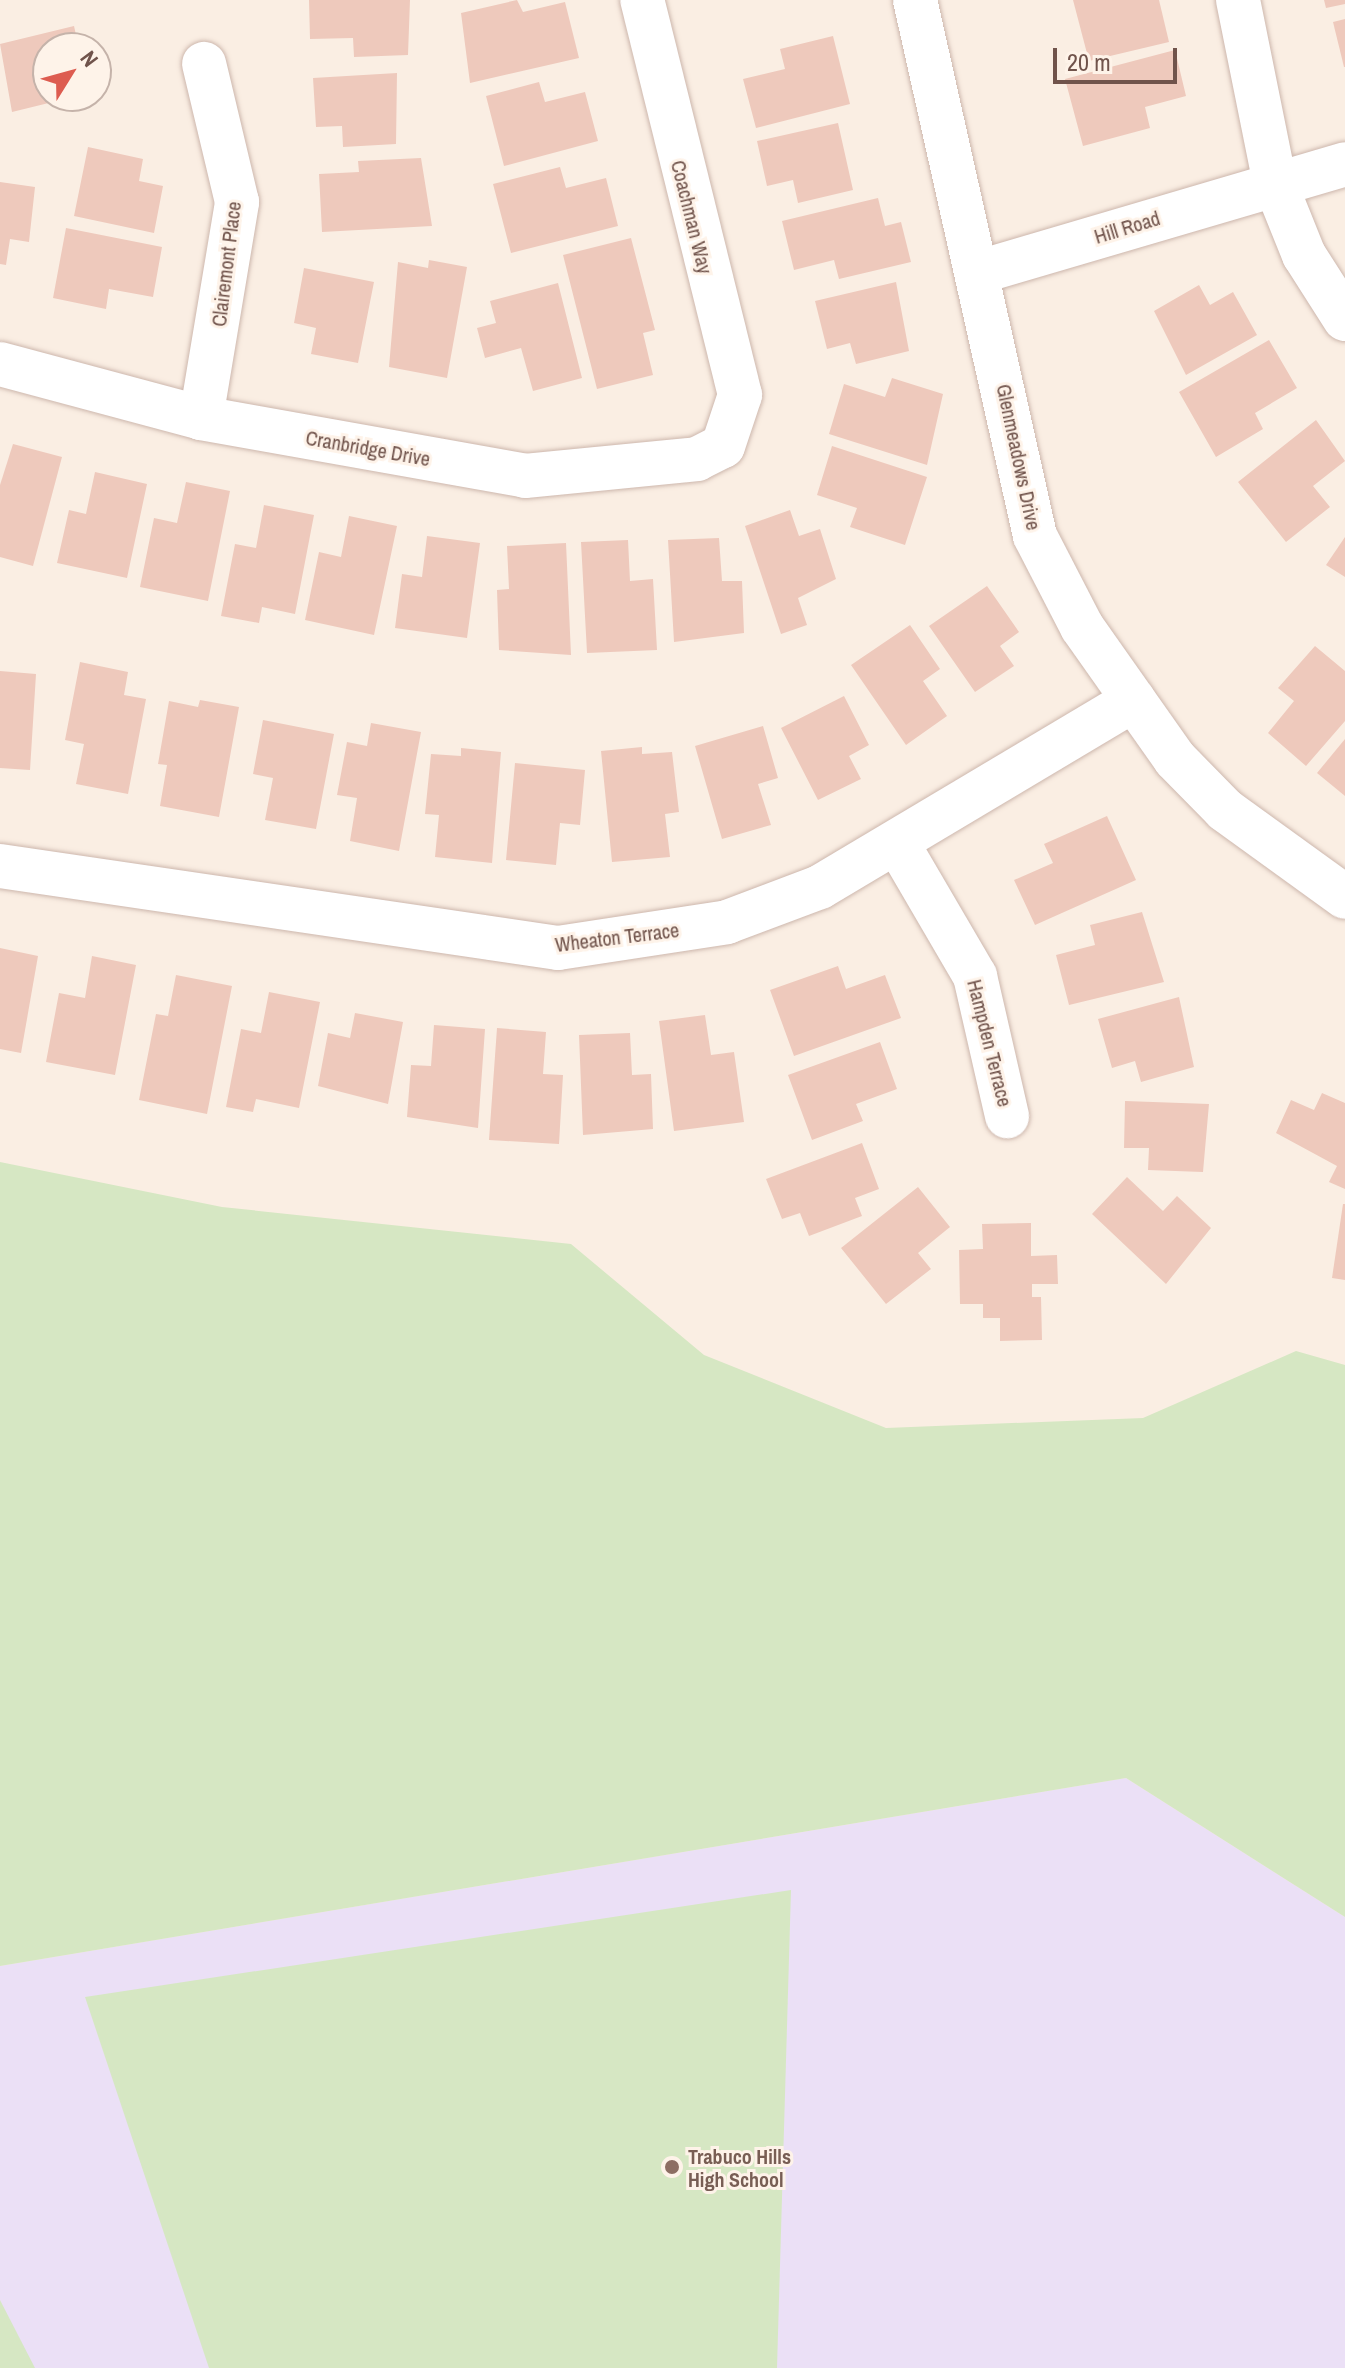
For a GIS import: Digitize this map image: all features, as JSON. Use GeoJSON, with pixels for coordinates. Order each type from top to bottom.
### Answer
{"type":"FeatureCollection","features":[{"type":"Feature","properties":{"kind":"street","name":"Coachman Way"},"geometry":{"type":"LineString","coordinates":[[642,0],[740,395],[733,432]]}},
{"type":"Feature","properties":{"kind":"street","name":"Glenmeadows Drive"},"geometry":{"type":"LineString","coordinates":[[915,0],[979,272],[1035,536],[1082,627],[1175,759],[1225,810],[1345,897]]}},
{"type":"Feature","properties":{"kind":"street"},"geometry":{"type":"LineString","coordinates":[[1238,0],[1275,183],[1304,255],[1345,319]]}},
{"type":"Feature","properties":{"kind":"street","name":"Clairemont Place"},"geometry":{"type":"LineString","coordinates":[[201,418],[237,202],[204,64]]}},
{"type":"Feature","properties":{"kind":"street","name":"Hill Road"},"geometry":{"type":"LineString","coordinates":[[979,272],[1345,164]]}},
{"type":"Feature","properties":{"kind":"street","name":"Cranbridge Drive"},"geometry":{"type":"LineString","coordinates":[[0,364],[201,418],[525,476],[697,459],[733,432]]}},
{"type":"Feature","properties":{"kind":"street","name":"Wheaton Terrace"},"geometry":{"type":"LineString","coordinates":[[0,866],[558,948],[727,922],[820,887],[899,846],[1134,700]]}},
{"type":"Feature","properties":{"kind":"street","name":"Hampden Terrace"},"geometry":{"type":"LineString","coordinates":[[899,846],[975,976],[1007,1116]]}},
{"type":"Feature","properties":{"kind":"shaded area","name":"Trabuco Hills High School"},"geometry":{"type":"Polygon","coordinates":[[[1126,1778],[1345,1917],[1345,2368],[0,2368],[0,1966],[1126,1778]]]}},
{"type":"Feature","properties":{"kind":"green space"},"geometry":{"type":"Polygon","coordinates":[[[0,1162],[222,1207],[571,1244],[704,1355],[886,1428],[1143,1418],[1296,1351],[1345,1365],[1345,1917],[1126,1778],[0,1966],[0,1162]]]}},
{"type":"Feature","properties":{"kind":"green space"},"geometry":{"type":"Polygon","coordinates":[[[791,1890],[777,2368],[209,2368],[85,1997],[791,1890]]]}},
{"type":"Feature","properties":{"kind":"green space"},"geometry":{"type":"Polygon","coordinates":[[[0,2300],[35,2368],[0,2368],[0,2300]]]}},
{"type":"Feature","properties":{"kind":"building"},"geometry":{"type":"Polygon","coordinates":[[[309,0],[410,0],[408,55],[354,57],[353,38],[310,39],[309,0]]]}},
{"type":"Feature","properties":{"kind":"building"},"geometry":{"type":"Polygon","coordinates":[[[517,0],[523,12],[565,2],[579,58],[470,83],[461,13],[517,0]]]}},
{"type":"Feature","properties":{"kind":"building"},"geometry":{"type":"Polygon","coordinates":[[[1073,0],[1159,0],[1169,42],[1089,61],[1073,0]]]}},
{"type":"Feature","properties":{"kind":"building"},"geometry":{"type":"Polygon","coordinates":[[[1324,0],[1345,0],[1345,4],[1326,8],[1324,0]]]}},
{"type":"Feature","properties":{"kind":"building"},"geometry":{"type":"Polygon","coordinates":[[[1345,19],[1345,67],[1344,67],[1333,22],[1345,19]]]}},
{"type":"Feature","properties":{"kind":"building"},"geometry":{"type":"Polygon","coordinates":[[[74,26],[75,32],[49,32],[74,26]]]}},
{"type":"Feature","properties":{"kind":"building"},"geometry":{"type":"Polygon","coordinates":[[[32,36],[32,107],[12,112],[0,44],[32,36]]]}},
{"type":"Feature","properties":{"kind":"building"},"geometry":{"type":"Polygon","coordinates":[[[833,36],[850,104],[756,128],[743,79],[785,69],[780,49],[833,36]]]}},
{"type":"Feature","properties":{"kind":"building"},"geometry":{"type":"Polygon","coordinates":[[[1175,50],[1186,96],[1145,107],[1150,128],[1083,146],[1065,79],[1175,50]]]}},
{"type":"Feature","properties":{"kind":"building"},"geometry":{"type":"Polygon","coordinates":[[[397,73],[396,144],[343,147],[342,126],[316,127],[313,78],[397,73]]]}},
{"type":"Feature","properties":{"kind":"building"},"geometry":{"type":"Polygon","coordinates":[[[539,82],[545,102],[585,92],[598,141],[504,166],[486,96],[539,82]]]}},
{"type":"Feature","properties":{"kind":"building"},"geometry":{"type":"Polygon","coordinates":[[[838,123],[853,190],[798,203],[793,180],[767,186],[757,141],[838,123]]]}},
{"type":"Feature","properties":{"kind":"building"},"geometry":{"type":"Polygon","coordinates":[[[88,147],[143,159],[139,181],[163,186],[154,233],[74,216],[88,147]]]}},
{"type":"Feature","properties":{"kind":"building"},"geometry":{"type":"Polygon","coordinates":[[[421,158],[432,226],[322,232],[319,174],[359,172],[358,161],[421,158]]]}},
{"type":"Feature","properties":{"kind":"building"},"geometry":{"type":"Polygon","coordinates":[[[560,167],[566,188],[606,178],[618,226],[511,253],[493,184],[560,167]]]}},
{"type":"Feature","properties":{"kind":"building"},"geometry":{"type":"Polygon","coordinates":[[[0,182],[35,187],[29,242],[10,239],[6,265],[0,264],[0,182]]]}},
{"type":"Feature","properties":{"kind":"building"},"geometry":{"type":"Polygon","coordinates":[[[878,198],[885,226],[901,222],[911,262],[839,279],[834,260],[794,270],[782,221],[878,198]]]}},
{"type":"Feature","properties":{"kind":"building"},"geometry":{"type":"Polygon","coordinates":[[[66,228],[162,247],[153,297],[109,289],[106,309],[53,298],[66,228]]]}},
{"type":"Feature","properties":{"kind":"building"},"geometry":{"type":"Polygon","coordinates":[[[631,238],[655,330],[643,333],[653,375],[597,389],[563,255],[631,238]]]}},
{"type":"Feature","properties":{"kind":"building"},"geometry":{"type":"Polygon","coordinates":[[[429,260],[467,267],[447,378],[389,367],[398,262],[428,268],[429,260]]]}},
{"type":"Feature","properties":{"kind":"building"},"geometry":{"type":"Polygon","coordinates":[[[304,268],[374,282],[358,363],[311,354],[316,328],[294,323],[304,268]]]}},
{"type":"Feature","properties":{"kind":"building"},"geometry":{"type":"Polygon","coordinates":[[[896,282],[909,351],[856,364],[850,343],[827,349],[815,301],[896,282]]]}},
{"type":"Feature","properties":{"kind":"building"},"geometry":{"type":"Polygon","coordinates":[[[558,283],[582,378],[533,391],[521,348],[485,358],[477,328],[496,323],[490,301],[558,283]]]}},
{"type":"Feature","properties":{"kind":"building"},"geometry":{"type":"Polygon","coordinates":[[[1199,285],[1210,305],[1233,292],[1257,335],[1186,375],[1154,311],[1199,285]]]}},
{"type":"Feature","properties":{"kind":"building"},"geometry":{"type":"Polygon","coordinates":[[[1269,340],[1297,388],[1255,413],[1263,429],[1216,457],[1179,392],[1269,340]]]}},
{"type":"Feature","properties":{"kind":"building"},"geometry":{"type":"Polygon","coordinates":[[[892,378],[943,394],[927,465],[829,434],[844,384],[885,397],[892,378]]]}},
{"type":"Feature","properties":{"kind":"building"},"geometry":{"type":"Polygon","coordinates":[[[1316,420],[1345,461],[1313,486],[1330,507],[1286,542],[1238,482],[1316,420]]]}},
{"type":"Feature","properties":{"kind":"building"},"geometry":{"type":"Polygon","coordinates":[[[13,444],[62,457],[33,566],[0,557],[0,485],[13,444]]]}},
{"type":"Feature","properties":{"kind":"building"},"geometry":{"type":"Polygon","coordinates":[[[832,446],[927,477],[905,545],[850,527],[857,508],[817,495],[832,446]]]}},
{"type":"Feature","properties":{"kind":"building"},"geometry":{"type":"Polygon","coordinates":[[[95,472],[147,484],[127,578],[57,563],[69,510],[86,514],[95,472]]]}},
{"type":"Feature","properties":{"kind":"building"},"geometry":{"type":"Polygon","coordinates":[[[186,482],[230,491],[208,601],[140,587],[154,518],[177,523],[186,482]]]}},
{"type":"Feature","properties":{"kind":"building"},"geometry":{"type":"Polygon","coordinates":[[[264,505],[314,515],[295,614],[262,607],[259,623],[221,616],[235,544],[256,548],[264,505]]]}},
{"type":"Feature","properties":{"kind":"building"},"geometry":{"type":"Polygon","coordinates":[[[790,510],[799,536],[820,529],[836,579],[798,598],[807,625],[781,634],[745,526],[790,510]]]}},
{"type":"Feature","properties":{"kind":"building"},"geometry":{"type":"Polygon","coordinates":[[[349,516],[397,526],[374,635],[305,620],[319,552],[341,557],[349,516]]]}},
{"type":"Feature","properties":{"kind":"building"},"geometry":{"type":"Polygon","coordinates":[[[427,536],[480,543],[467,638],[395,628],[402,574],[422,577],[427,536]]]}},
{"type":"Feature","properties":{"kind":"building"},"geometry":{"type":"Polygon","coordinates":[[[1345,537],[1345,577],[1326,565],[1345,537]]]}},
{"type":"Feature","properties":{"kind":"building"},"geometry":{"type":"Polygon","coordinates":[[[719,538],[722,581],[742,581],[744,633],[674,642],[668,540],[719,538]]]}},
{"type":"Feature","properties":{"kind":"building"},"geometry":{"type":"Polygon","coordinates":[[[628,540],[630,581],[653,579],[657,650],[587,653],[581,542],[628,540]]]}},
{"type":"Feature","properties":{"kind":"building"},"geometry":{"type":"Polygon","coordinates":[[[566,543],[571,655],[499,650],[497,590],[509,589],[507,546],[566,543]]]}},
{"type":"Feature","properties":{"kind":"building"},"geometry":{"type":"Polygon","coordinates":[[[987,586],[1019,632],[1000,646],[1014,666],[975,692],[929,626],[987,586]]]}},
{"type":"Feature","properties":{"kind":"building"},"geometry":{"type":"Polygon","coordinates":[[[910,625],[940,669],[923,681],[947,716],[906,745],[851,665],[910,625]]]}},
{"type":"Feature","properties":{"kind":"building"},"geometry":{"type":"Polygon","coordinates":[[[1315,646],[1345,671],[1345,721],[1306,766],[1268,733],[1294,701],[1278,688],[1315,646]]]}},
{"type":"Feature","properties":{"kind":"building"},"geometry":{"type":"Polygon","coordinates":[[[80,662],[128,672],[124,695],[146,699],[128,794],[76,784],[84,744],[65,740],[80,662]]]}},
{"type":"Feature","properties":{"kind":"building"},"geometry":{"type":"Polygon","coordinates":[[[0,671],[36,674],[30,770],[0,768],[0,671]]]}},
{"type":"Feature","properties":{"kind":"building"},"geometry":{"type":"Polygon","coordinates":[[[844,696],[869,745],[849,756],[861,779],[818,800],[781,728],[844,696]]]}},
{"type":"Feature","properties":{"kind":"building"},"geometry":{"type":"Polygon","coordinates":[[[200,700],[239,707],[219,817],[160,806],[167,765],[158,764],[169,701],[198,707],[200,700]]]}},
{"type":"Feature","properties":{"kind":"building"},"geometry":{"type":"Polygon","coordinates":[[[263,720],[334,734],[316,829],[265,820],[273,778],[253,774],[263,720]]]}},
{"type":"Feature","properties":{"kind":"building"},"geometry":{"type":"Polygon","coordinates":[[[371,723],[421,732],[399,851],[350,841],[357,798],[337,795],[347,742],[367,746],[371,723]]]}},
{"type":"Feature","properties":{"kind":"building"},"geometry":{"type":"Polygon","coordinates":[[[763,726],[778,778],[758,784],[771,825],[722,839],[695,746],[763,726]]]}},
{"type":"Feature","properties":{"kind":"building"},"geometry":{"type":"Polygon","coordinates":[[[1345,739],[1345,796],[1317,773],[1345,739]]]}},
{"type":"Feature","properties":{"kind":"building"},"geometry":{"type":"Polygon","coordinates":[[[642,747],[642,754],[672,752],[679,812],[665,814],[670,857],[612,862],[601,751],[642,747]]]}},
{"type":"Feature","properties":{"kind":"building"},"geometry":{"type":"Polygon","coordinates":[[[461,748],[501,752],[492,863],[435,857],[439,815],[425,814],[431,754],[461,756],[461,748]]]}},
{"type":"Feature","properties":{"kind":"building"},"geometry":{"type":"Polygon","coordinates":[[[515,763],[585,770],[580,825],[560,823],[556,865],[506,860],[515,763]]]}},
{"type":"Feature","properties":{"kind":"building"},"geometry":{"type":"Polygon","coordinates":[[[1107,816],[1136,880],[1035,925],[1014,880],[1053,863],[1044,844],[1107,816]]]}},
{"type":"Feature","properties":{"kind":"building"},"geometry":{"type":"Polygon","coordinates":[[[1142,912],[1164,982],[1069,1005],[1056,955],[1095,945],[1090,925],[1142,912]]]}},
{"type":"Feature","properties":{"kind":"building"},"geometry":{"type":"Polygon","coordinates":[[[0,948],[38,956],[21,1053],[0,1049],[0,948]]]}},
{"type":"Feature","properties":{"kind":"building"},"geometry":{"type":"Polygon","coordinates":[[[92,956],[136,965],[115,1075],[46,1062],[59,993],[85,998],[92,956]]]}},
{"type":"Feature","properties":{"kind":"building"},"geometry":{"type":"Polygon","coordinates":[[[838,966],[846,989],[885,975],[901,1018],[794,1056],[770,990],[838,966]]]}},
{"type":"Feature","properties":{"kind":"building"},"geometry":{"type":"Polygon","coordinates":[[[176,975],[232,986],[207,1114],[139,1100],[156,1014],[168,1016],[176,975]]]}},
{"type":"Feature","properties":{"kind":"building"},"geometry":{"type":"Polygon","coordinates":[[[269,992],[320,1002],[299,1108],[256,1099],[253,1112],[226,1107],[241,1029],[261,1033],[269,992]]]}},
{"type":"Feature","properties":{"kind":"building"},"geometry":{"type":"Polygon","coordinates":[[[1179,997],[1194,1067],[1141,1082],[1135,1061],[1112,1068],[1098,1019],[1179,997]]]}},
{"type":"Feature","properties":{"kind":"building"},"geometry":{"type":"Polygon","coordinates":[[[355,1013],[403,1022],[388,1104],[318,1086],[328,1033],[350,1038],[355,1013]]]}},
{"type":"Feature","properties":{"kind":"building"},"geometry":{"type":"Polygon","coordinates":[[[705,1015],[711,1055],[734,1052],[744,1122],[674,1131],[659,1021],[705,1015]]]}},
{"type":"Feature","properties":{"kind":"building"},"geometry":{"type":"Polygon","coordinates":[[[434,1025],[485,1029],[478,1128],[407,1117],[411,1065],[431,1066],[434,1025]]]}},
{"type":"Feature","properties":{"kind":"building"},"geometry":{"type":"Polygon","coordinates":[[[497,1028],[546,1032],[543,1074],[563,1075],[559,1144],[489,1140],[497,1028]]]}},
{"type":"Feature","properties":{"kind":"building"},"geometry":{"type":"Polygon","coordinates":[[[630,1033],[632,1075],[651,1074],[653,1129],[583,1135],[579,1035],[630,1033]]]}},
{"type":"Feature","properties":{"kind":"building"},"geometry":{"type":"Polygon","coordinates":[[[880,1042],[897,1089],[856,1104],[863,1121],[812,1140],[788,1075],[880,1042]]]}},
{"type":"Feature","properties":{"kind":"building"},"geometry":{"type":"Polygon","coordinates":[[[1322,1093],[1345,1103],[1345,1189],[1329,1182],[1337,1166],[1276,1133],[1291,1100],[1314,1110],[1322,1093]]]}},
{"type":"Feature","properties":{"kind":"building"},"geometry":{"type":"Polygon","coordinates":[[[1125,1101],[1209,1104],[1203,1172],[1148,1170],[1149,1148],[1124,1148],[1125,1101]]]}},
{"type":"Feature","properties":{"kind":"building"},"geometry":{"type":"Polygon","coordinates":[[[862,1143],[879,1189],[855,1198],[862,1216],[809,1236],[800,1213],[782,1219],[766,1179],[862,1143]]]}},
{"type":"Feature","properties":{"kind":"building"},"geometry":{"type":"Polygon","coordinates":[[[1127,1177],[1163,1211],[1177,1196],[1211,1228],[1166,1284],[1092,1214],[1127,1177]]]}},
{"type":"Feature","properties":{"kind":"building"},"geometry":{"type":"Polygon","coordinates":[[[918,1187],[950,1227],[918,1253],[931,1269],[886,1304],[841,1248],[918,1187]]]}},
{"type":"Feature","properties":{"kind":"building"},"geometry":{"type":"Polygon","coordinates":[[[1345,1204],[1345,1280],[1332,1278],[1345,1204]]]}},
{"type":"Feature","properties":{"kind":"building"},"geometry":{"type":"Polygon","coordinates":[[[1031,1223],[1031,1256],[1057,1255],[1058,1284],[1032,1284],[1032,1297],[1041,1297],[1042,1340],[1000,1341],[1000,1318],[983,1318],[983,1304],[960,1304],[959,1250],[983,1249],[982,1224],[1031,1223]]]}},
{"type":"Feature","properties":{"kind":"place","name":"Trabuco Hills High School"},"geometry":{"type":"Point","coordinates":[672,2167]}}]}
